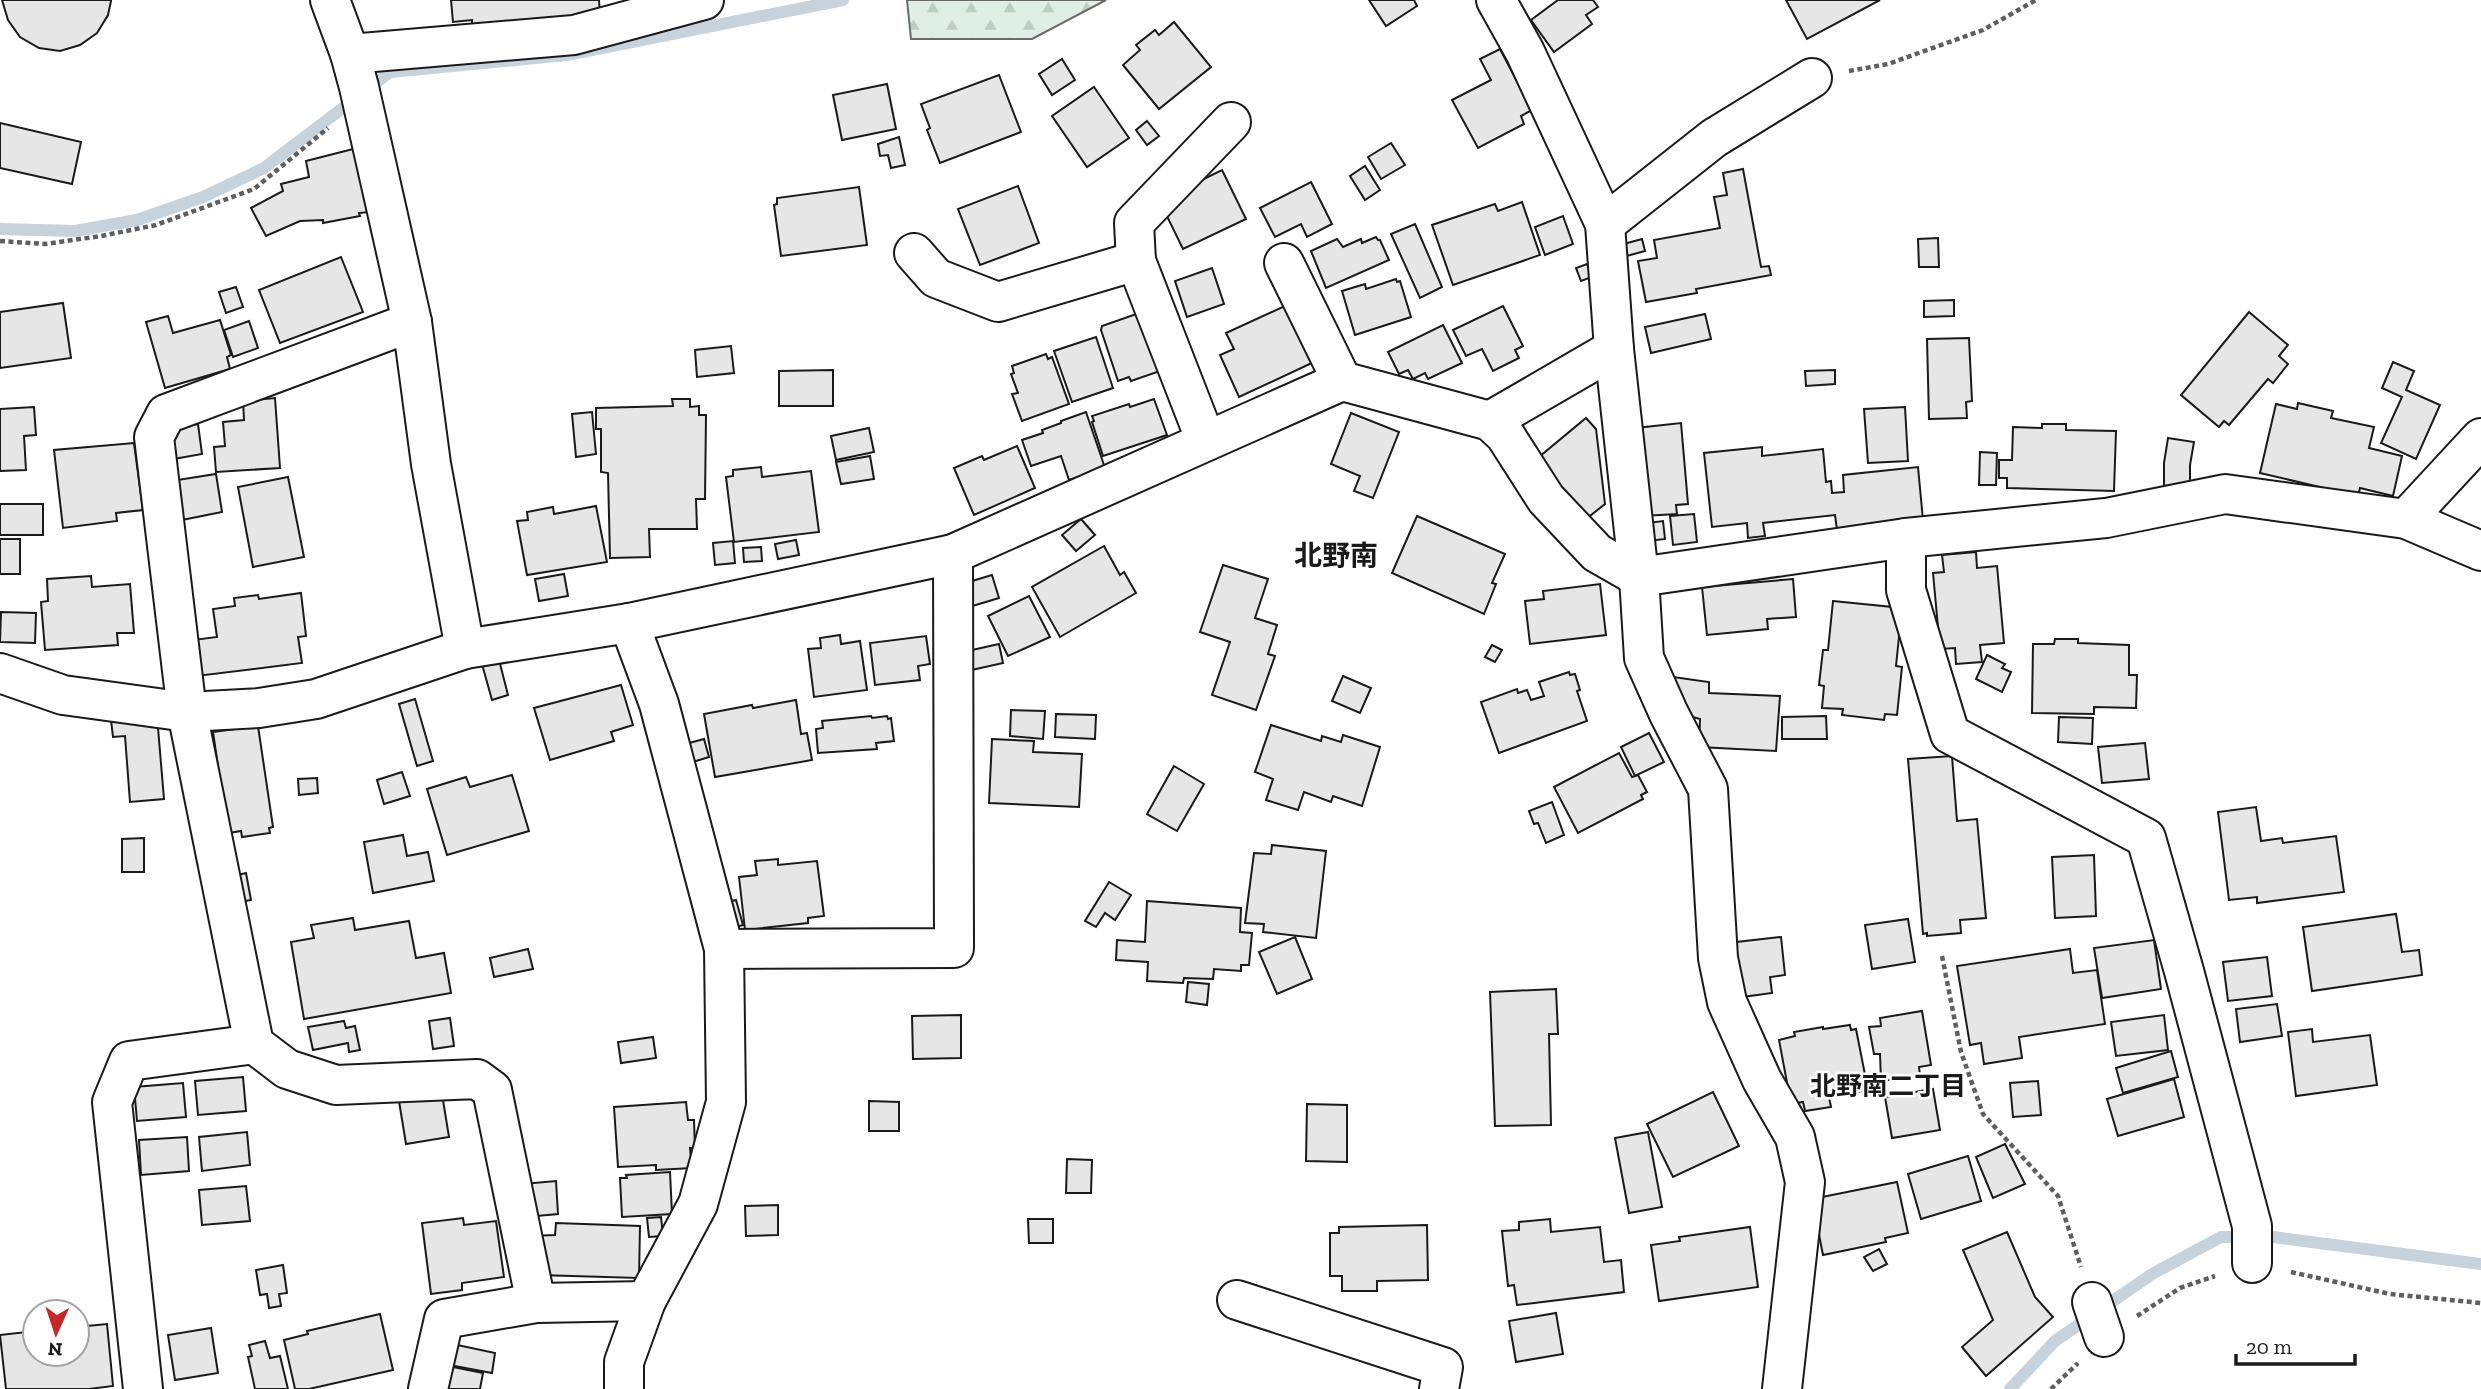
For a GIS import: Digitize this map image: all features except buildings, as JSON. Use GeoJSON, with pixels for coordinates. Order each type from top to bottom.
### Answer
{"type":"FeatureCollection","features":[{"type":"Feature","properties":{"kind":"street"},"geometry":{"type":"LineString","coordinates":[[330,0],[357,81],[412,322],[431,464],[465,649]]}},
{"type":"Feature","properties":{"kind":"street"},"geometry":{"type":"LineString","coordinates":[[357,81],[574,35],[704,0]]}},
{"type":"Feature","properties":{"kind":"street"},"geometry":{"type":"LineString","coordinates":[[1496,0],[1525,52],[1605,224],[1614,349],[1639,577],[1644,658],[1669,714],[1708,789],[1718,958],[1727,1002],[1762,1080],[1795,1137],[1805,1182],[1782,1389]]}},
{"type":"Feature","properties":{"kind":"street"},"geometry":{"type":"LineString","coordinates":[[1605,224],[1714,138],[1812,78]]}},
{"type":"Feature","properties":{"kind":"street"},"geometry":{"type":"LineString","coordinates":[[1206,441],[1136,261],[1134,223],[1231,122]]}},
{"type":"Feature","properties":{"kind":"street"},"geometry":{"type":"LineString","coordinates":[[914,253],[936,278],[998,302],[1136,261]]}},
{"type":"Feature","properties":{"kind":"street"},"geometry":{"type":"LineString","coordinates":[[1284,262],[1342,381]]}},
{"type":"Feature","properties":{"kind":"street"},"geometry":{"type":"LineString","coordinates":[[412,322],[166,414],[154,437],[187,712],[254,1044],[287,1069],[336,1085],[477,1079],[492,1090],[536,1303]]}},
{"type":"Feature","properties":{"kind":"street"},"geometry":{"type":"LineString","coordinates":[[1490,421],[1614,349]]}},
{"type":"Feature","properties":{"kind":"street"},"geometry":{"type":"LineString","coordinates":[[0,673],[63,695],[187,712],[259,708],[316,699],[465,649],[629,623],[953,554],[1342,381],[1490,421],[1505,435],[1546,499],[1597,553],[1639,577],[1906,537],[2106,518],[2225,494],[2406,519],[2481,551]]}},
{"type":"Feature","properties":{"kind":"street"},"geometry":{"type":"LineString","coordinates":[[2406,519],[2481,438]]}},
{"type":"Feature","properties":{"kind":"street"},"geometry":{"type":"LineString","coordinates":[[1906,537],[1906,590],[1950,734],[2146,838],[2185,971],[2252,1244]]}},
{"type":"Feature","properties":{"kind":"street"},"geometry":{"type":"LineString","coordinates":[[724,949],[954,948],[953,554]]}},
{"type":"Feature","properties":{"kind":"street"},"geometry":{"type":"LineString","coordinates":[[624,1389],[624,1362],[646,1301],[698,1204],[726,1102],[724,949],[659,704],[629,623]]}},
{"type":"Feature","properties":{"kind":"street"},"geometry":{"type":"LineString","coordinates":[[143,1389],[112,1101],[129,1061],[254,1044]]}},
{"type":"Feature","properties":{"kind":"street"},"geometry":{"type":"LineString","coordinates":[[1237,1300],[1443,1367],[1439,1389]]}},
{"type":"Feature","properties":{"kind":"street"},"geometry":{"type":"LineString","coordinates":[[428,1389],[444,1319],[536,1303],[646,1301]]}},
{"type":"Feature","properties":{"kind":"path"},"geometry":{"type":"LineString","coordinates":[[1812,78],[1888,64],[1983,30],[2036,0]]}},
{"type":"Feature","properties":{"kind":"path"},"geometry":{"type":"LineString","coordinates":[[0,241],[45,244],[156,225],[254,189],[357,81]]}},
{"type":"Feature","properties":{"kind":"path"},"geometry":{"type":"LineString","coordinates":[[1942,956],[1961,1052],[1983,1114],[2058,1196],[2098,1320]]}},
{"type":"Feature","properties":{"kind":"path"},"geometry":{"type":"LineString","coordinates":[[2051,1389],[2098,1320],[2180,1288],[2252,1244],[2390,1294],[2481,1303]]}},
{"type":"Feature","properties":{"kind":"green space"},"geometry":{"type":"Polygon","coordinates":[[[907,0],[1106,0],[1032,39],[911,39],[907,0]]]}},
{"type":"Feature","properties":{"kind":"waterway"},"geometry":{"type":"LineString","coordinates":[[0,229],[75,231],[137,220],[203,197],[264,168],[390,72],[567,55],[843,0]]}},
{"type":"Feature","properties":{"kind":"waterway"},"geometry":{"type":"LineString","coordinates":[[2010,1389],[2055,1341],[2152,1274],[2221,1237],[2273,1237],[2481,1264]]}},
{"type":"Feature","properties":{"kind":"district","name":"北野南"},"geometry":{"type":"Point","coordinates":[1336,555]}},
{"type":"Feature","properties":{"kind":"district","name":"北野南二丁目"},"geometry":{"type":"Point","coordinates":[1888,1086]}}]}
